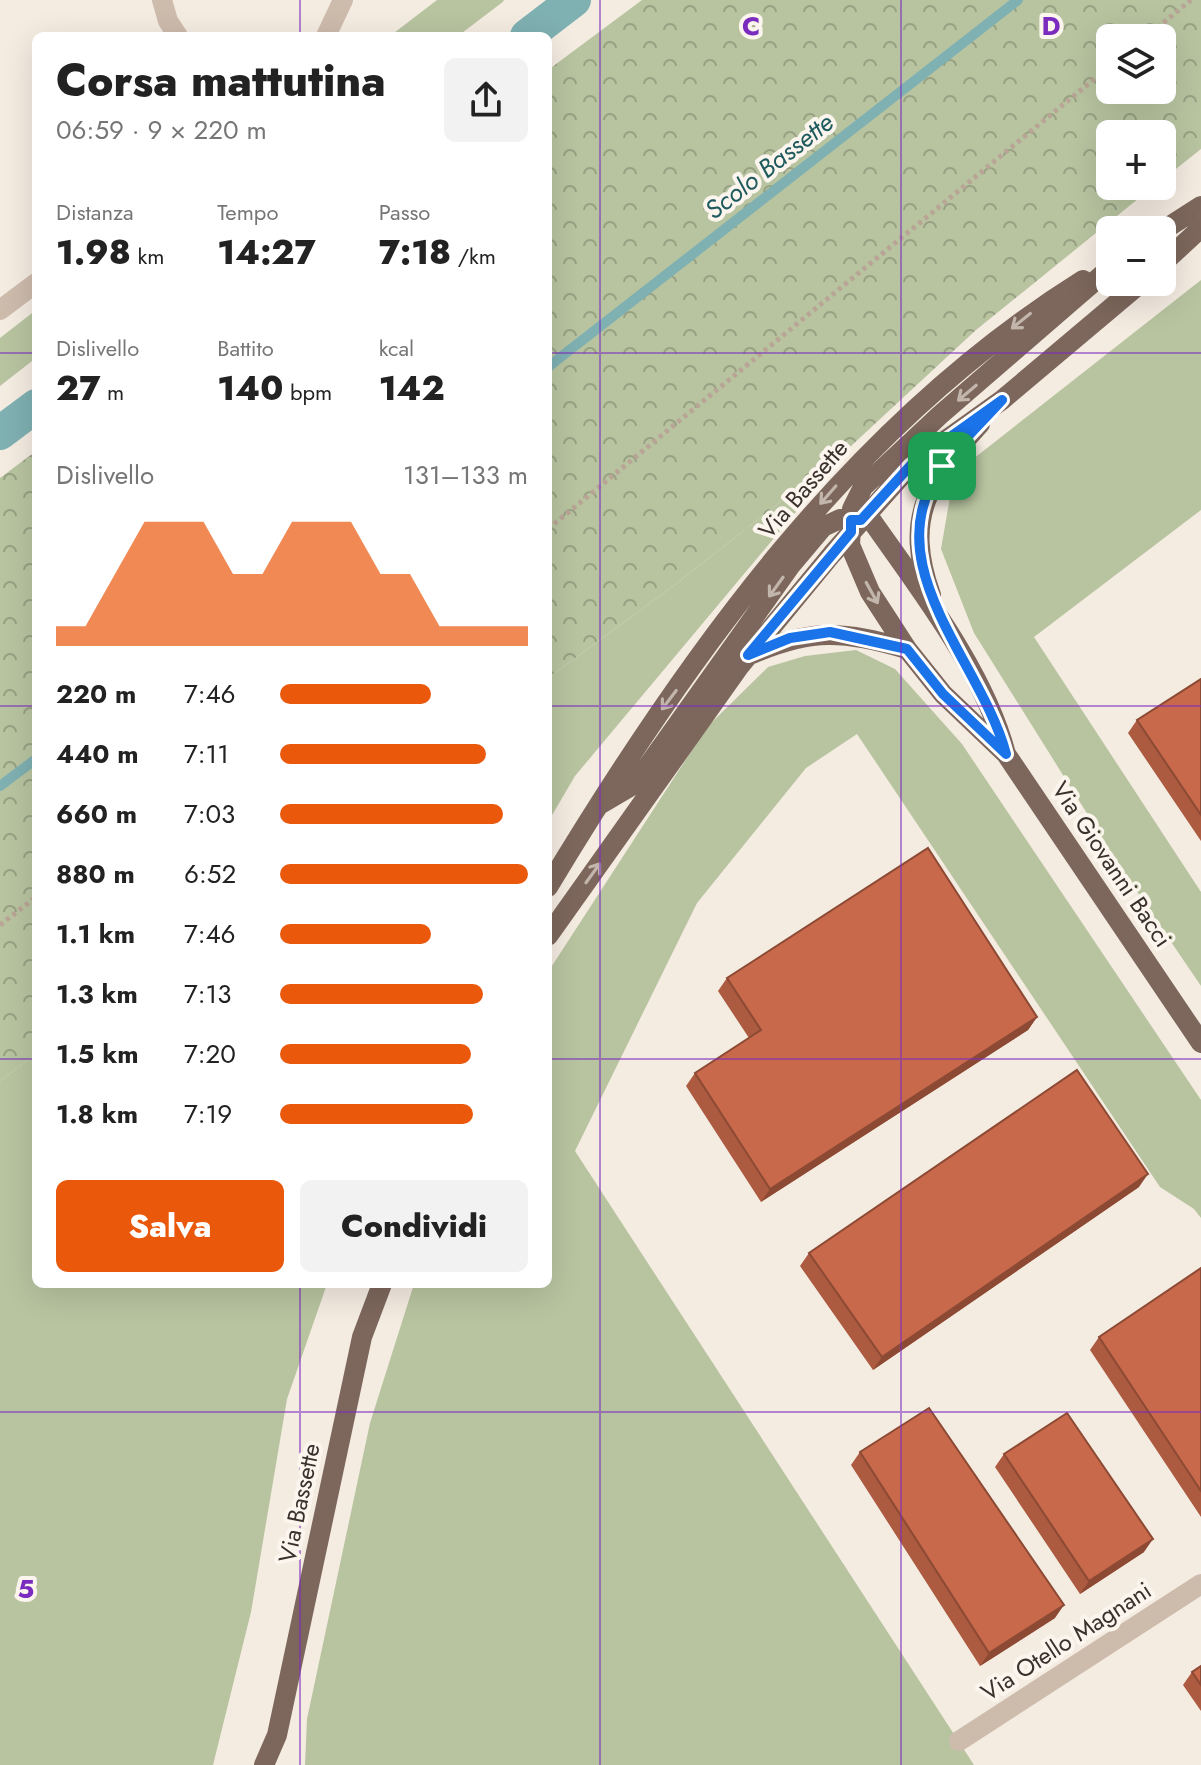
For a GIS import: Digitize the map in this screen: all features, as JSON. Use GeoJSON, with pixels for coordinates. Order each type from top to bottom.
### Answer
{"type":"FeatureCollection","features":[{"type":"Feature","properties":{"kind":"main road"},"geometry":{"type":"LineString","coordinates":[[1176,222],[1201,206]]}},
{"type":"Feature","properties":{"kind":"main road"},"geometry":{"type":"LineString","coordinates":[[1176,251],[1201,228]]}},
{"type":"Feature","properties":{"kind":"main road","name":"Via Bassette"},"geometry":{"type":"LineString","coordinates":[[552,880],[651,724],[744,599],[848,472],[1028,314],[1096,274]]}},
{"type":"Feature","properties":{"kind":"main road","name":"Via Bassette"},"geometry":{"type":"LineString","coordinates":[[859,523],[852,509],[863,487],[1096,278]]}},
{"type":"Feature","properties":{"kind":"main road","name":"Via Bassette"},"geometry":{"type":"LineString","coordinates":[[552,930],[748,655],[911,465],[1002,400],[1125,296]]}},
{"type":"Feature","properties":{"kind":"main road","name":"Via Giovanni Bacci"},"geometry":{"type":"LineString","coordinates":[[1002,400],[942,466],[923,507],[918,542],[925,579],[938,616],[999,726],[1006,754]]}},
{"type":"Feature","properties":{"kind":"main road","name":"Via Bassette"},"geometry":{"type":"LineString","coordinates":[[596,807],[635,784],[791,565],[823,527],[840,519],[859,523]]}},
{"type":"Feature","properties":{"kind":"main road","name":"Via Giovanni Bacci"},"geometry":{"type":"LineString","coordinates":[[938,616],[859,523],[850,545],[870,592],[907,649],[943,694],[1006,754],[1201,1043]]}},
{"type":"Feature","properties":{"kind":"main road"},"geometry":{"type":"LineString","coordinates":[[748,655],[790,638],[830,632],[907,649]]}},
{"type":"Feature","properties":{"kind":"main road","name":"Via Bassette"},"geometry":{"type":"LineString","coordinates":[[264,1765],[277,1735],[362,1337],[380,1288]]}},
{"type":"Feature","properties":{"kind":"main road","name":"Via Bassette"},"geometry":{"type":"LineString","coordinates":[[277,1735],[280,1765]]}},
{"type":"Feature","properties":{"kind":"street"},"geometry":{"type":"LineString","coordinates":[[162,0],[168,21],[175,32]]}},
{"type":"Feature","properties":{"kind":"street"},"geometry":{"type":"LineString","coordinates":[[328,32],[343,0]]}},
{"type":"Feature","properties":{"kind":"street"},"geometry":{"type":"LineString","coordinates":[[0,310],[32,286]]}},
{"type":"Feature","properties":{"kind":"street","name":"Via Otello Magnani"},"geometry":{"type":"LineString","coordinates":[[959,1741],[1201,1584]]}},
{"type":"Feature","properties":{"kind":"path"},"geometry":{"type":"LineString","coordinates":[[1162,24],[1191,0]]}},
{"type":"Feature","properties":{"kind":"path"},"geometry":{"type":"LineString","coordinates":[[552,526],[1096,78]]}},
{"type":"Feature","properties":{"kind":"path"},"geometry":{"type":"LineString","coordinates":[[0,925],[32,900]]}},
{"type":"Feature","properties":{"kind":"green space"},"geometry":{"type":"Polygon","coordinates":[[[437,0],[504,1],[463,32],[395,32],[437,0]]]}},
{"type":"Feature","properties":{"kind":"green space"},"geometry":{"type":"Polygon","coordinates":[[[642,0],[1201,0],[1201,149],[1176,169],[1176,120],[1096,120],[1096,200],[1137,200],[1117,216],[1096,216],[1096,233],[976,330],[851,446],[676,584],[552,675],[552,67],[642,0]]]}},
{"type":"Feature","properties":{"kind":"green space"},"geometry":{"type":"Polygon","coordinates":[[[1201,280],[1201,510],[1034,637],[1201,892],[1201,986],[1125,874],[974,633],[941,549],[954,474],[1201,280]]]}},
{"type":"Feature","properties":{"kind":"green space"},"geometry":{"type":"Polygon","coordinates":[[[32,313],[32,361],[0,386],[0,338],[32,313]]]}},
{"type":"Feature","properties":{"kind":"green space"},"geometry":{"type":"Polygon","coordinates":[[[851,446],[575,776],[552,815],[552,675],[676,584],[851,446]]]}},
{"type":"Feature","properties":{"kind":"green space"},"geometry":{"type":"Polygon","coordinates":[[[32,454],[32,1057],[0,1081],[0,478],[32,454]]]}},
{"type":"Feature","properties":{"kind":"green space"},"geometry":{"type":"Polygon","coordinates":[[[856,650],[895,669],[962,744],[1201,1100],[1201,1218],[1194,1209],[1160,1187],[857,734],[806,768],[697,903],[575,1151],[974,1765],[305,1765],[307,1719],[370,1423],[413,1288],[552,1288],[552,966],[707,727],[768,667],[805,656],[856,650]]]}},
{"type":"Feature","properties":{"kind":"green space"},"geometry":{"type":"Polygon","coordinates":[[[32,1057],[32,1288],[326,1288],[287,1399],[251,1612],[213,1765],[0,1765],[0,1081],[32,1057]]]}},
{"type":"Feature","properties":{"kind":"building"},"geometry":{"type":"Polygon","coordinates":[[[1201,679],[1201,815],[1137,720],[1201,679]]]}},
{"type":"Feature","properties":{"kind":"building"},"geometry":{"type":"Polygon","coordinates":[[[928,848],[1037,1017],[770,1189],[695,1073],[761,1030],[727,978],[928,848]]]}},
{"type":"Feature","properties":{"kind":"building"},"geometry":{"type":"Polygon","coordinates":[[[1077,1070],[1148,1174],[882,1357],[809,1253],[1077,1070]]]}},
{"type":"Feature","properties":{"kind":"building"},"geometry":{"type":"Polygon","coordinates":[[[1201,1268],[1201,1491],[1099,1337],[1201,1268]]]}},
{"type":"Feature","properties":{"kind":"building"},"geometry":{"type":"Polygon","coordinates":[[[929,1408],[1064,1605],[989,1653],[860,1452],[929,1408]]]}},
{"type":"Feature","properties":{"kind":"building"},"geometry":{"type":"Polygon","coordinates":[[[1067,1413],[1153,1539],[1089,1581],[1004,1454],[1067,1413]]]}},
{"type":"Feature","properties":{"kind":"building"},"geometry":{"type":"Polygon","coordinates":[[[1201,1666],[1201,1685],[1192,1672],[1201,1666]]]}},
{"type":"Feature","properties":{"kind":"waterway"},"geometry":{"type":"LineString","coordinates":[[532,32],[574,0]]}},
{"type":"Feature","properties":{"kind":"waterway","name":"Scolo Bassette"},"geometry":{"type":"LineString","coordinates":[[552,364],[1018,0]]}},
{"type":"Feature","properties":{"kind":"waterway"},"geometry":{"type":"LineString","coordinates":[[0,433],[32,409]]}},
{"type":"Feature","properties":{"kind":"waterway","name":"Scolo Bassette"},"geometry":{"type":"LineString","coordinates":[[0,786],[32,762]]}},
{"type":"Feature","properties":{"kind":"route"},"geometry":{"type":"LineString","coordinates":[[1002,400],[942,466],[923,507],[918,542],[925,579],[938,616],[999,726],[1006,754],[943,694],[907,649],[830,632],[790,638],[748,655],[851,532],[851,520],[861,520],[911,465],[939,442],[1002,400]]}}]}
